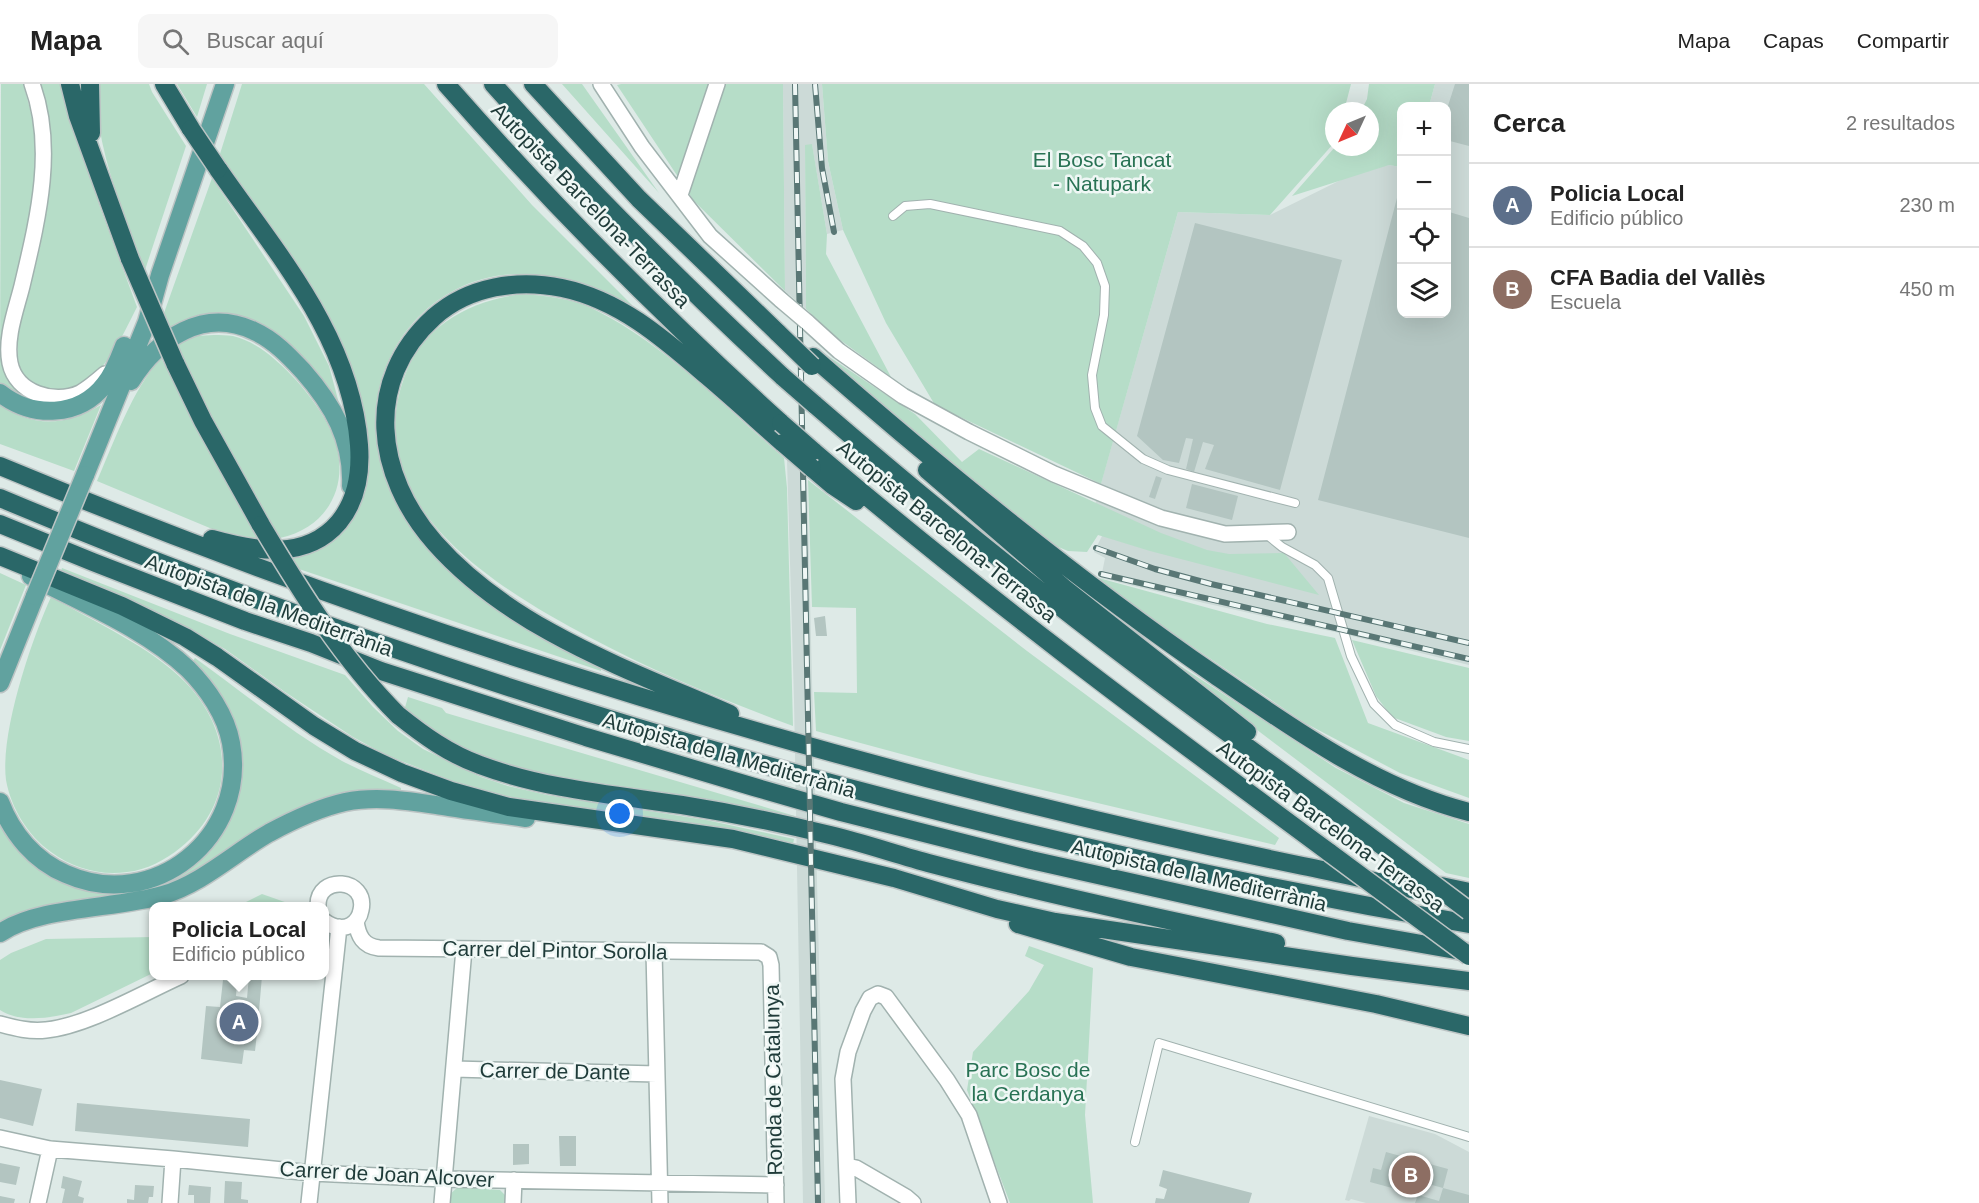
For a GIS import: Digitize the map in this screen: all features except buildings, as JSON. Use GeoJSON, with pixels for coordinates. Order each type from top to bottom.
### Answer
{"type":"FeatureCollection","features":[{"type":"Feature","properties":{"kind":"highway"},"geometry":{"type":"LineString","coordinates":[[70,84],[78,116],[130,259],[203,421],[261,525],[312,607],[350,662],[380,697],[423,735],[478,765],[513,776],[734,814],[831,835],[933,864],[1146,915],[1444,977]]}},
{"type":"Feature","properties":{"kind":"highway"},"geometry":{"type":"LineString","coordinates":[[90,84],[90,128],[98,171]]}},
{"type":"Feature","properties":{"kind":"highway"},"geometry":{"type":"LineString","coordinates":[[106,510],[242,548],[262,550],[300,546],[314,542],[342,517],[356,489],[360,456],[355,415],[340,360],[330,338],[312,306],[191,129],[164,84]]}},
{"type":"Feature","properties":{"kind":"highway","name":"Autopista Barcelona-Terrassa"},"geometry":{"type":"LineString","coordinates":[[446,84],[553,202],[618,269],[781,423],[812,459],[1143,715],[1469,954]]}},
{"type":"Feature","properties":{"kind":"highway","name":"Autopista Barcelona-Terrassa"},"geometry":{"type":"LineString","coordinates":[[493,84],[614,214],[697,297],[783,377],[921,496],[1059,606],[1220,728],[1469,911]]}},
{"type":"Feature","properties":{"kind":"highway"},"geometry":{"type":"LineString","coordinates":[[533,84],[639,199],[739,296],[1019,551],[1151,658],[1328,795],[1379,843]]}},
{"type":"Feature","properties":{"kind":"highway"},"geometry":{"type":"LineString","coordinates":[[789,741],[570,642],[506,604],[470,578],[420,525],[397,485],[387,450],[386,412],[391,381],[405,349],[441,311],[464,297],[491,288],[510,284],[546,285],[564,288],[593,298],[636,318],[783,443],[812,459]]}},
{"type":"Feature","properties":{"kind":"highway"},"geometry":{"type":"LineString","coordinates":[[812,362],[974,494],[1116,604],[1184,653],[1339,756],[1380,778],[1469,812]]}},
{"type":"Feature","properties":{"kind":"highway"},"geometry":{"type":"LineString","coordinates":[[0,466],[106,510],[281,576],[482,646],[696,715],[990,795],[1103,823],[1469,900]]}},
{"type":"Feature","properties":{"kind":"highway","name":"Autopista de la Mediterrània"},"geometry":{"type":"LineString","coordinates":[[0,498],[251,598],[391,648],[589,713],[752,761],[1021,833],[1148,862],[1362,906],[1469,924]]}},
{"type":"Feature","properties":{"kind":"highway","name":"Autopista de la Mediterrània"},"geometry":{"type":"LineString","coordinates":[[0,524],[234,617],[311,643],[381,671],[765,790],[910,830],[1054,866],[1348,931],[1469,954]]}},
{"type":"Feature","properties":{"kind":"highway"},"geometry":{"type":"LineString","coordinates":[[0,556],[122,606],[185,637],[332,738],[402,773],[451,791],[509,807],[733,839],[894,878],[997,909],[1055,922],[1469,981]]}},
{"type":"Feature","properties":{"kind":"highway"},"geometry":{"type":"LineString","coordinates":[[841,866],[1036,930],[1131,957],[1376,1004],[1469,1026]]}},
{"type":"Feature","properties":{"kind":"highway"},"geometry":{"type":"LineString","coordinates":[[1318,869],[1415,881],[1469,892]]}},
{"type":"Feature","properties":{"kind":"main road"},"geometry":{"type":"LineString","coordinates":[[0,696],[2,678],[147,322],[160,275],[225,84]]}},
{"type":"Feature","properties":{"kind":"main road"},"geometry":{"type":"LineString","coordinates":[[0,393],[18,405],[30,409],[56,411],[79,406],[88,401],[105,384],[137,316],[160,275]]}},
{"type":"Feature","properties":{"kind":"main road"},"geometry":{"type":"LineString","coordinates":[[110,415],[149,356],[174,335],[193,327],[214,323],[235,324],[255,331],[281,348],[296,364],[324,397],[341,427],[347,441],[351,470],[349,500],[342,517]]}},
{"type":"Feature","properties":{"kind":"main road"},"geometry":{"type":"LineString","coordinates":[[0,561],[145,636],[173,656],[203,686],[216,704],[231,740],[234,759],[229,797],[214,832],[188,859],[171,870],[141,882],[106,885],[73,877],[57,870],[40,859],[25,844],[12,828],[0,802]]}},
{"type":"Feature","properties":{"kind":"main road"},"geometry":{"type":"LineString","coordinates":[[0,933],[12,926],[44,916],[165,894],[207,875],[244,848],[290,822],[327,807],[347,802],[391,799],[605,828],[640,825]]}},
{"type":"Feature","properties":{"kind":"street"},"geometry":{"type":"LineString","coordinates":[[33,84],[42,119],[42,175],[39,206],[11,333],[9,359],[12,371],[21,383],[35,393],[56,398],[68,397],[92,386],[104,375],[129,335]]}},
{"type":"Feature","properties":{"kind":"street"},"geometry":{"type":"LineString","coordinates":[[601,84],[642,147],[710,236],[839,351],[903,396],[1054,474],[1161,518],[1225,534],[1288,532]]}},
{"type":"Feature","properties":{"kind":"street"},"geometry":{"type":"LineString","coordinates":[[680,195],[717,84]]}},
{"type":"Feature","properties":{"kind":"street"},"geometry":{"type":"LineString","coordinates":[[318,902],[322,892],[330,885],[340,883],[350,885],[358,892],[362,902],[361,912],[356,921],[345,927],[332,924],[329,961]]}},
{"type":"Feature","properties":{"kind":"street","name":"Carrer del Pintor Sorolla"},"geometry":{"type":"LineString","coordinates":[[356,921],[360,938],[372,947],[761,952],[769,957]]}},
{"type":"Feature","properties":{"kind":"street"},"geometry":{"type":"LineString","coordinates":[[442,1203],[464,949]]}},
{"type":"Feature","properties":{"kind":"street"},"geometry":{"type":"LineString","coordinates":[[654,951],[660,1203]]}},
{"type":"Feature","properties":{"kind":"street","name":"Ronda de Catalunya"},"geometry":{"type":"LineString","coordinates":[[769,957],[776,1203]]}},
{"type":"Feature","properties":{"kind":"street"},"geometry":{"type":"LineString","coordinates":[[1,1024],[32,1030],[63,1027],[95,1016],[171,980]]}},
{"type":"Feature","properties":{"kind":"street"},"geometry":{"type":"LineString","coordinates":[[309,1203],[328,980]]}},
{"type":"Feature","properties":{"kind":"street"},"geometry":{"type":"LineString","coordinates":[[848,1203],[843,1079],[848,1052],[870,998],[878,994],[886,997],[947,1080],[969,1115],[996,1201]]}},
{"type":"Feature","properties":{"kind":"street","name":"Carrer de Dante"},"geometry":{"type":"LineString","coordinates":[[454,1069],[657,1074]]}},
{"type":"Feature","properties":{"kind":"street","name":"Carrer de Joan Alcover"},"geometry":{"type":"LineString","coordinates":[[0,1138],[50,1149],[312,1173],[444,1179],[776,1185]]}},
{"type":"Feature","properties":{"kind":"street"},"geometry":{"type":"LineString","coordinates":[[38,1203],[50,1149]]}},
{"type":"Feature","properties":{"kind":"street"},"geometry":{"type":"LineString","coordinates":[[170,1203],[173,1159]]}},
{"type":"Feature","properties":{"kind":"street"},"geometry":{"type":"LineString","coordinates":[[847,1166],[856,1168],[913,1203]]}},
{"type":"Feature","properties":{"kind":"street"},"geometry":{"type":"LineString","coordinates":[[513,1203],[514,1180]]}},
{"type":"Feature","properties":{"kind":"lane"},"geometry":{"type":"LineString","coordinates":[[893,216],[905,206],[930,204],[1060,231],[1083,246],[1097,263],[1105,286],[1104,315],[1092,375],[1095,408],[1102,426],[1143,459],[1168,470],[1295,503]]}},
{"type":"Feature","properties":{"kind":"lane"},"geometry":{"type":"LineString","coordinates":[[1265,533],[1282,547],[1315,565],[1328,578],[1352,656],[1374,704],[1395,725],[1434,742],[1469,749]]}},
{"type":"Feature","properties":{"kind":"lane"},"geometry":{"type":"LineString","coordinates":[[1135,1142],[1159,1043],[1469,1137]]}},
{"type":"Feature","properties":{"kind":"shaded area"},"geometry":{"type":"Polygon","coordinates":[[[783,84],[822,84],[828,161],[843,230],[827,234],[812,145],[805,145],[806,309],[785,291],[783,84]]]}},
{"type":"Feature","properties":{"kind":"shaded area"},"geometry":{"type":"Polygon","coordinates":[[[1435,84],[1469,84],[1469,665],[1101,578],[1105,558],[1094,552],[1102,536],[1094,508],[1178,212],[1270,215],[1363,169],[1389,165],[1397,166],[1397,318],[1451,318],[1451,102],[1430,102],[1435,84]]]}},
{"type":"Feature","properties":{"kind":"shaded area"},"geometry":{"type":"Polygon","coordinates":[[[787,460],[807,478],[825,1203],[803,1203],[794,700],[787,460]]]}},
{"type":"Feature","properties":{"kind":"shaded area"},"geometry":{"type":"Polygon","coordinates":[[[1369,1116],[1435,1134],[1469,1152],[1469,1203],[1366,1203],[1351,1199],[1345,1200],[1369,1116]]]}},
{"type":"Feature","properties":{"kind":"green space"},"geometry":{"type":"Polygon","coordinates":[[[1,84],[23,84],[33,123],[36,147],[36,172],[30,221],[2,341],[43,406],[0,386],[1,84]]]}},
{"type":"Feature","properties":{"kind":"green space"},"geometry":{"type":"Polygon","coordinates":[[[41,84],[61,84],[100,207],[137,307],[117,345],[100,369],[78,386],[58,391],[43,388],[30,381],[21,370],[18,352],[20,326],[36,264],[49,196],[50,130],[41,84]]]}},
{"type":"Feature","properties":{"kind":"green space"},"geometry":{"type":"Polygon","coordinates":[[[95,84],[149,84],[186,146],[145,270],[118,199],[107,162],[96,110],[95,84]]]}},
{"type":"Feature","properties":{"kind":"green space"},"geometry":{"type":"Polygon","coordinates":[[[177,84],[207,84],[197,117],[177,84]]]}},
{"type":"Feature","properties":{"kind":"green space"},"geometry":{"type":"Polygon","coordinates":[[[242,84],[424,84],[532,205],[632,305],[629,306],[574,284],[531,274],[483,279],[453,291],[427,309],[406,332],[389,359],[379,390],[375,422],[379,455],[386,475],[403,507],[426,540],[601,668],[601,671],[299,569],[293,558],[318,550],[329,543],[348,526],[355,516],[364,491],[368,446],[362,402],[347,357],[326,313],[272,230],[219,157],[242,84]]]}},
{"type":"Feature","properties":{"kind":"green space"},"geometry":{"type":"Polygon","coordinates":[[[562,84],[582,84],[659,193],[562,84]]]}},
{"type":"Feature","properties":{"kind":"green space"},"geometry":{"type":"Polygon","coordinates":[[[783,84],[785,291],[694,201],[617,85],[783,84]]]}},
{"type":"Feature","properties":{"kind":"green space","name":"El Bosc Tancat - Natupark"},"geometry":{"type":"Polygon","coordinates":[[[822,84],[1351,84],[1346,102],[1325,102],[1325,153],[1270,215],[1178,212],[1101,484],[935,405],[886,323],[843,230],[828,161],[822,84]]]}},
{"type":"Feature","properties":{"kind":"green space"},"geometry":{"type":"Polygon","coordinates":[[[1369,84],[1435,84],[1430,102],[1397,102],[1397,166],[1389,165],[1292,196],[1327,156],[1379,156],[1379,102],[1366,102],[1369,84]]]}},
{"type":"Feature","properties":{"kind":"green space"},"geometry":{"type":"Polygon","coordinates":[[[812,144],[827,234],[826,254],[891,377],[836,337],[806,309],[805,145],[812,144]]]}},
{"type":"Feature","properties":{"kind":"green space"},"geometry":{"type":"Polygon","coordinates":[[[212,178],[304,316],[329,366],[341,411],[266,329],[171,329],[164,313],[212,178]]]}},
{"type":"Feature","properties":{"kind":"green space"},"geometry":{"type":"Polygon","coordinates":[[[523,294],[572,301],[587,306],[639,336],[690,375],[784,458],[787,488],[793,726],[664,674],[552,617],[477,567],[444,536],[418,503],[401,465],[395,424],[404,378],[412,359],[423,343],[451,318],[485,302],[523,294]]]}},
{"type":"Feature","properties":{"kind":"green space"},"geometry":{"type":"Polygon","coordinates":[[[214,335],[242,339],[275,360],[296,380],[311,399],[332,433],[338,451],[339,468],[338,484],[333,499],[312,524],[298,532],[280,538],[219,434],[177,344],[196,336],[214,335]]]}},
{"type":"Feature","properties":{"kind":"green space"},"geometry":{"type":"Polygon","coordinates":[[[825,354],[915,414],[962,462],[979,449],[1161,533],[1207,550],[1229,554],[1284,553],[1319,595],[1150,551],[1098,535],[1087,552],[1068,551],[1056,546],[931,449],[825,354]]]}},
{"type":"Feature","properties":{"kind":"green space"},"geometry":{"type":"Polygon","coordinates":[[[161,358],[258,539],[217,531],[97,481],[132,401],[150,371],[161,358]]]}},
{"type":"Feature","properties":{"kind":"green space"},"geometry":{"type":"Polygon","coordinates":[[[0,405],[25,418],[50,422],[75,417],[101,405],[74,471],[0,444],[0,405]]]}},
{"type":"Feature","properties":{"kind":"green space"},"geometry":{"type":"Polygon","coordinates":[[[808,480],[1027,651],[1279,838],[1275,845],[979,775],[816,731],[814,692],[857,693],[856,608],[812,607],[808,480]]]}},
{"type":"Feature","properties":{"kind":"green space"},"geometry":{"type":"Polygon","coordinates":[[[62,568],[230,634],[345,675],[398,731],[423,749],[481,777],[547,795],[706,820],[794,839],[793,844],[696,825],[491,794],[460,784],[386,755],[353,737],[225,649],[179,624],[60,574],[62,568]]]}},
{"type":"Feature","properties":{"kind":"green space"},"geometry":{"type":"Polygon","coordinates":[[[0,573],[26,585],[0,650],[0,573]]]}},
{"type":"Feature","properties":{"kind":"green space"},"geometry":{"type":"Polygon","coordinates":[[[1095,577],[1267,624],[1335,638],[1368,723],[1469,760],[1469,798],[1400,773],[1305,723],[1095,577]]]}},
{"type":"Feature","properties":{"kind":"green space"},"geometry":{"type":"Polygon","coordinates":[[[51,597],[156,657],[185,682],[201,702],[213,723],[220,745],[222,767],[220,789],[212,810],[199,830],[180,848],[149,867],[127,872],[107,873],[87,870],[68,862],[51,852],[28,830],[16,811],[8,790],[5,760],[12,713],[26,662],[51,597]]]}},
{"type":"Feature","properties":{"kind":"green space"},"geometry":{"type":"Polygon","coordinates":[[[1352,640],[1469,668],[1469,741],[1446,737],[1392,717],[1376,696],[1352,640]]]}},
{"type":"Feature","properties":{"kind":"green space"},"geometry":{"type":"Polygon","coordinates":[[[1150,646],[1336,768],[1404,803],[1469,824],[1469,878],[1446,873],[1149,648],[1150,646]]]}},
{"type":"Feature","properties":{"kind":"green space"},"geometry":{"type":"Polygon","coordinates":[[[195,658],[304,738],[342,761],[401,788],[401,792],[316,802],[286,814],[193,874],[159,889],[19,915],[0,922],[0,818],[11,837],[105,892],[213,844],[226,827],[233,812],[238,791],[231,717],[220,693],[192,662],[195,658]]]}},
{"type":"Feature","properties":{"kind":"green space"},"geometry":{"type":"Polygon","coordinates":[[[408,697],[442,708],[446,713],[795,816],[795,822],[533,775],[464,751],[404,711],[408,697]]]}},
{"type":"Feature","properties":{"kind":"green space"},"geometry":{"type":"Polygon","coordinates":[[[262,894],[285,902],[246,902],[262,894]]]}},
{"type":"Feature","properties":{"kind":"green space"},"geometry":{"type":"Polygon","coordinates":[[[149,937],[149,975],[71,1013],[44,1018],[25,1018],[0,1010],[0,960],[46,939],[149,937]]]}},
{"type":"Feature","properties":{"kind":"green space","name":"Parc Bosc de la Cerdanya"},"geometry":{"type":"Polygon","coordinates":[[[1029,946],[1093,968],[1085,1115],[1093,1203],[1010,1203],[967,1090],[973,1052],[1029,991],[1044,965],[1025,956],[1029,946]]]}},
{"type":"Feature","properties":{"kind":"green space"},"geometry":{"type":"Polygon","coordinates":[[[458,1187],[500,1190],[505,1195],[505,1203],[448,1203],[449,1195],[458,1187]]]}},
{"type":"Feature","properties":{"kind":"railway"},"geometry":{"type":"LineString","coordinates":[[795,84],[818,1203]]}},
{"type":"Feature","properties":{"kind":"railway"},"geometry":{"type":"LineString","coordinates":[[815,84],[822,168],[834,232]]}},
{"type":"Feature","properties":{"kind":"railway"},"geometry":{"type":"LineString","coordinates":[[1096,548],[1155,569],[1211,584],[1469,643]]}},
{"type":"Feature","properties":{"kind":"railway"},"geometry":{"type":"LineString","coordinates":[[1101,574],[1469,659]]}},
{"type":"Feature","properties":{"kind":"place","name":"Policia Local"},"geometry":{"type":"Point","coordinates":[239,1022]}},
{"type":"Feature","properties":{"kind":"place","name":"CFA Badia del Vallès"},"geometry":{"type":"Point","coordinates":[1411,1175]}}]}
